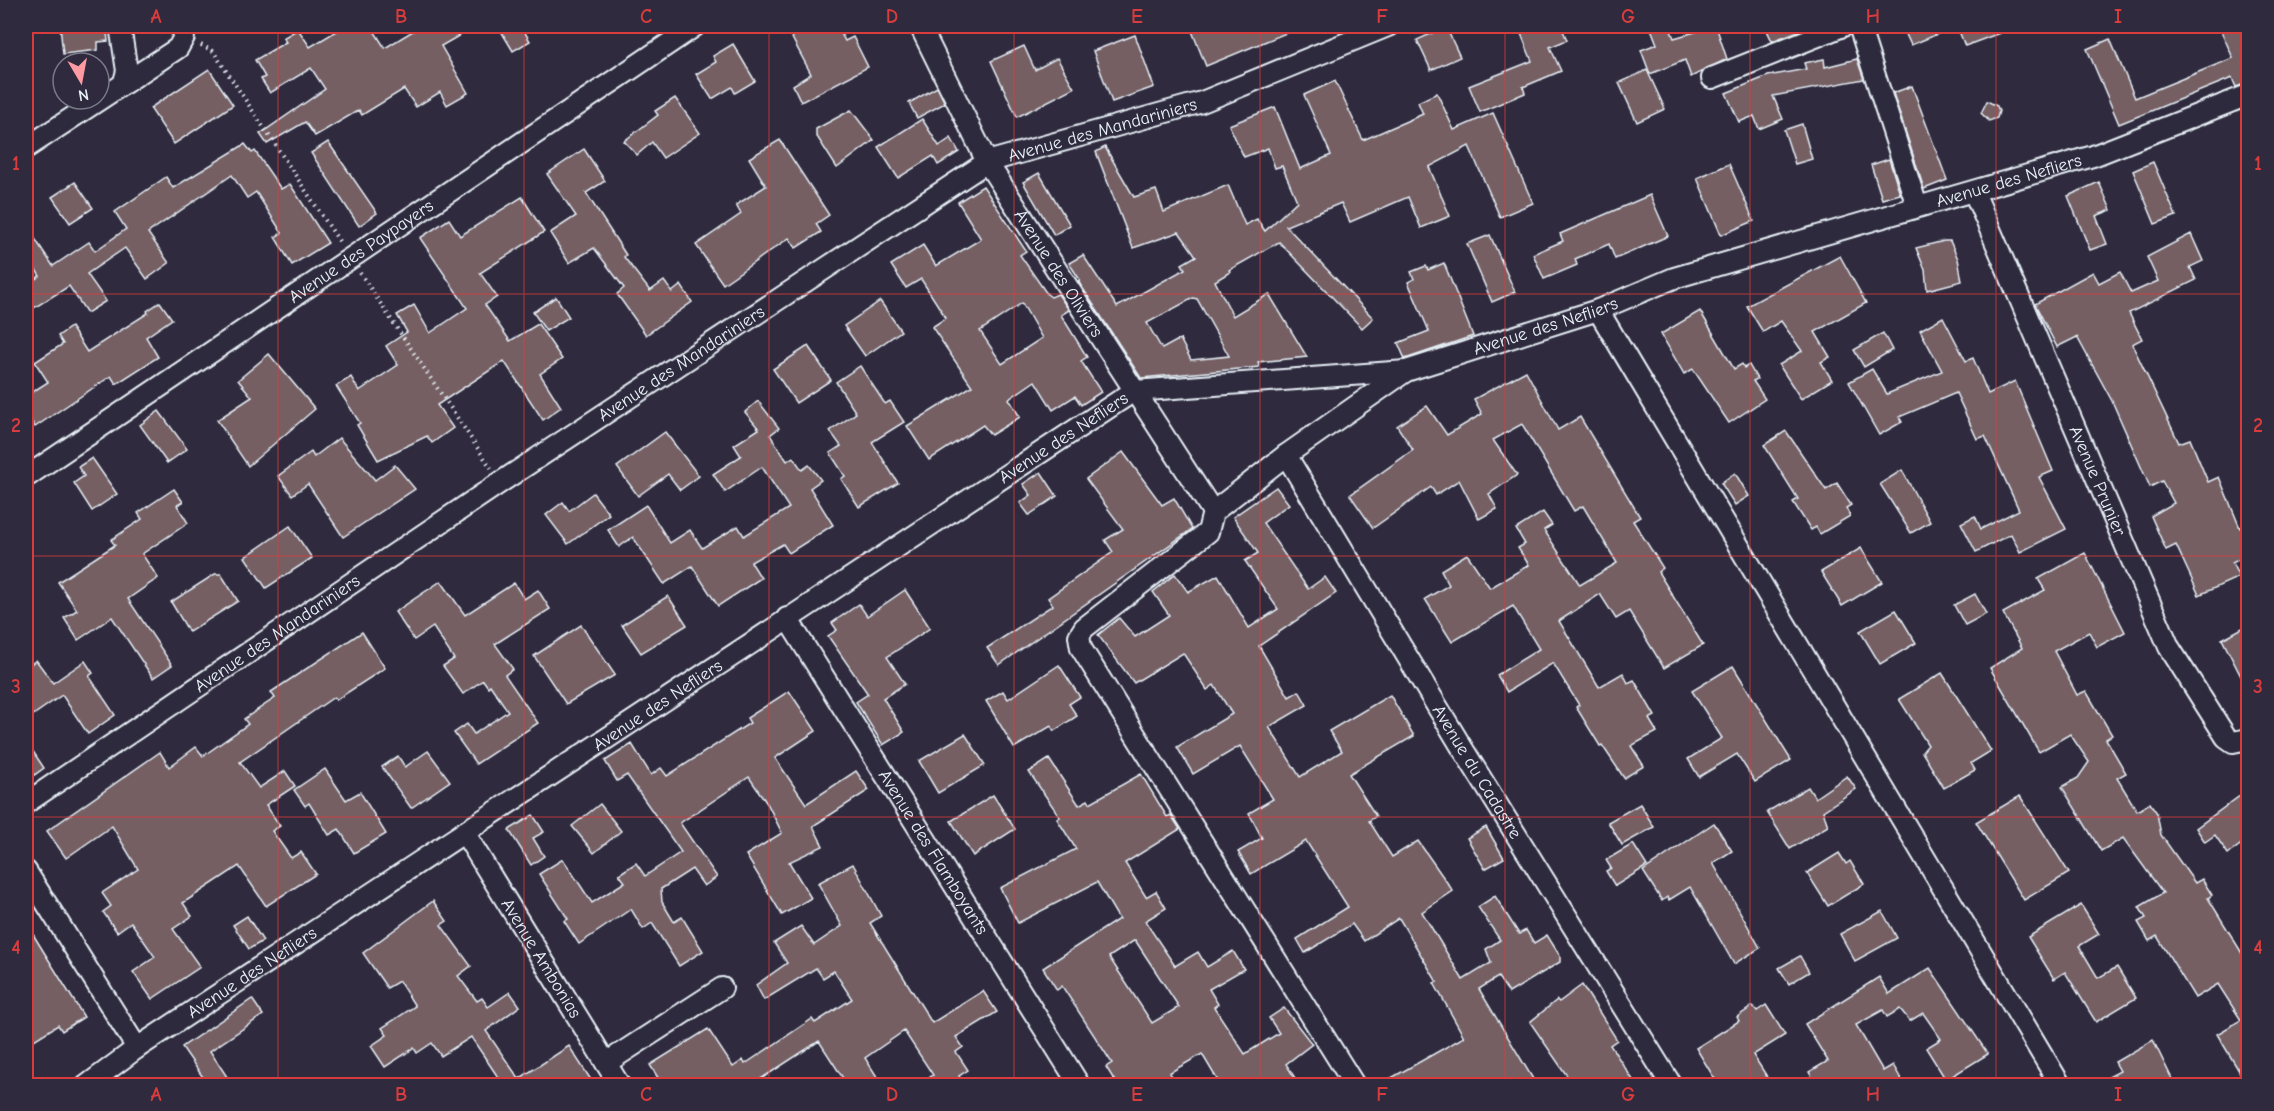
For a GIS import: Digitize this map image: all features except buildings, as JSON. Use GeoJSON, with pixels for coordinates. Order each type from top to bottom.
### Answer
{"type":"FeatureCollection","features":[{"type":"Feature","properties":{"kind":"street"},"geometry":{"type":"LineString","coordinates":[[120,26],[127,71],[124,82]]}},
{"type":"Feature","properties":{"kind":"street"},"geometry":{"type":"LineString","coordinates":[[26,148],[178,48],[184,37],[183,26]]}},
{"type":"Feature","properties":{"kind":"street","name":"Avenue des Paypayers"},"geometry":{"type":"LineString","coordinates":[[26,477],[695,26]]}},
{"type":"Feature","properties":{"kind":"street","name":"Avenue des Oliviers"},"geometry":{"type":"LineString","coordinates":[[920,26],[987,162],[1213,512]]}},
{"type":"Feature","properties":{"kind":"street","name":"Avenue des Mandariniers"},"geometry":{"type":"LineString","coordinates":[[26,803],[501,482],[987,162],[1202,102],[1388,26]]}},
{"type":"Feature","properties":{"kind":"street"},"geometry":{"type":"LineString","coordinates":[[1712,78],[1843,26]]}},
{"type":"Feature","properties":{"kind":"street"},"geometry":{"type":"LineString","coordinates":[[1859,26],[1917,206]]}},
{"type":"Feature","properties":{"kind":"street","name":"Avenue des Nefliers"},"geometry":{"type":"LineString","coordinates":[[86,1086],[137,1048],[1134,391],[1406,371],[1598,310],[1674,278],[2093,156],[2248,95]]}},
{"type":"Feature","properties":{"kind":"street","name":"Avenue Prunier"},"geometry":{"type":"LineString","coordinates":[[1974,192],[2169,648],[2226,737],[2233,742],[2248,739]]}},
{"type":"Feature","properties":{"kind":"street"},"geometry":{"type":"LineString","coordinates":[[1598,310],[2061,1086]]}},
{"type":"Feature","properties":{"kind":"street"},"geometry":{"type":"LineString","coordinates":[[1355,1086],[1079,640],[1084,628],[1208,532],[1213,512],[1286,455],[1406,371]]}},
{"type":"Feature","properties":{"kind":"street","name":"Avenue du Cadastre"},"geometry":{"type":"LineString","coordinates":[[1286,455],[1461,747],[1672,1086]]}},
{"type":"Feature","properties":{"kind":"street","name":"Avenue des Flamboyants"},"geometry":{"type":"LineString","coordinates":[[787,618],[1080,1086]]}},
{"type":"Feature","properties":{"kind":"street","name":"Avenue Ambonias"},"geometry":{"type":"LineString","coordinates":[[464,832],[620,1086]]}},
{"type":"Feature","properties":{"kind":"street"},"geometry":{"type":"LineString","coordinates":[[26,871],[137,1048]]}},
{"type":"Feature","properties":{"kind":"street"},"geometry":{"type":"LineString","coordinates":[[606,1064],[722,988]]}}]}
